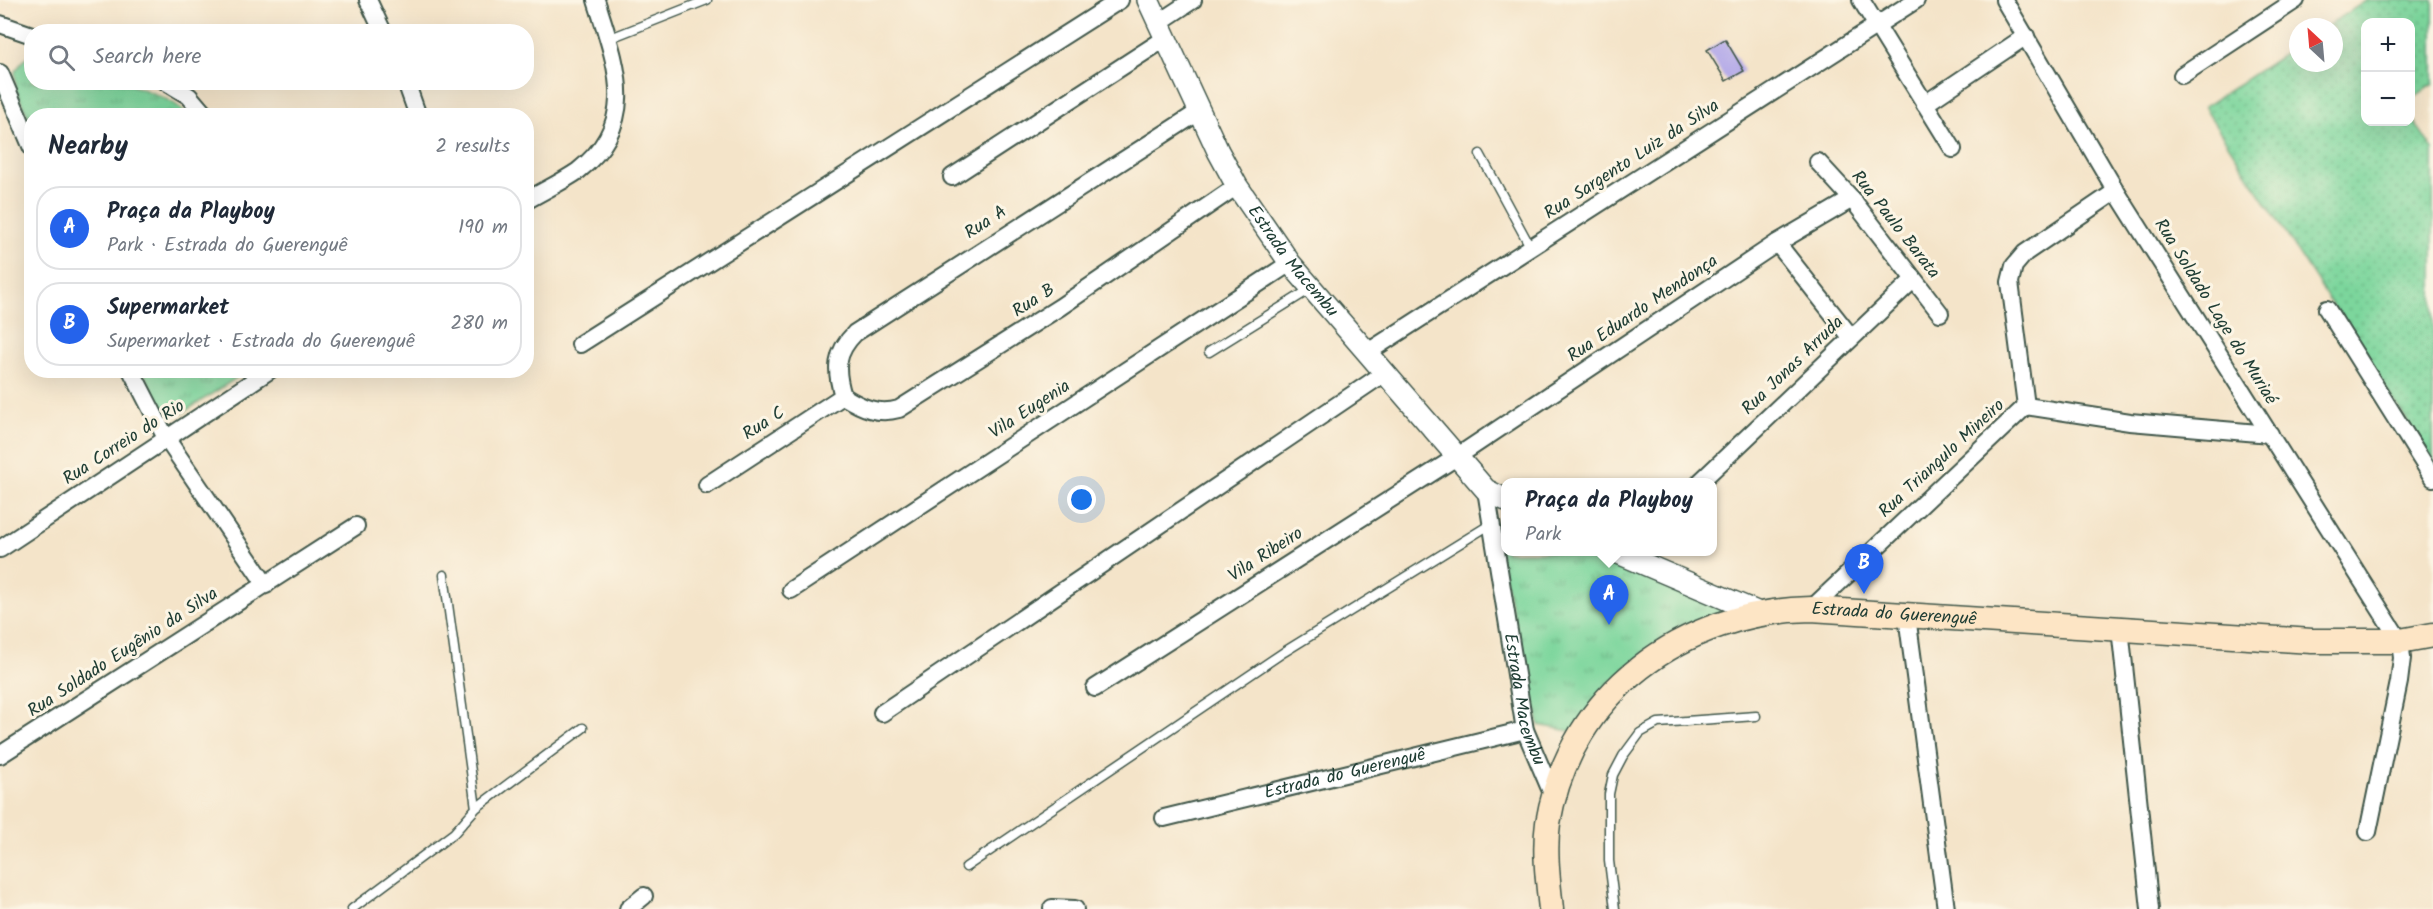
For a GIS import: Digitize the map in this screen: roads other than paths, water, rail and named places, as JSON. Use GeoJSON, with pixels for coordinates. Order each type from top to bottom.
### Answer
{"type":"FeatureCollection","features":[{"type":"Feature","properties":{"kind":"main road","name":"Estrada do Guerenguê"},"geometry":{"type":"LineString","coordinates":[[1551,909],[1546,851],[1554,798],[1579,738],[1618,685],[1639,666],[1663,649],[1732,619],[1759,613],[1811,609],[2312,641],[2400,641],[2433,635]]}},
{"type":"Feature","properties":{"kind":"street"},"geometry":{"type":"LineString","coordinates":[[368,0],[379,24]]}},
{"type":"Feature","properties":{"kind":"street"},"geometry":{"type":"LineString","coordinates":[[534,196],[577,171],[605,142],[615,124],[620,105],[619,86],[596,0]]}},
{"type":"Feature","properties":{"kind":"street"},"geometry":{"type":"LineString","coordinates":[[580,344],[1120,0]]}},
{"type":"Feature","properties":{"kind":"street","name":"Estrada Macembu"},"geometry":{"type":"LineString","coordinates":[[1148,0],[1237,186],[1290,263],[1486,490],[1501,498]]}},
{"type":"Feature","properties":{"kind":"street"},"geometry":{"type":"LineString","coordinates":[[952,177],[1162,31],[1193,0]]}},
{"type":"Feature","properties":{"kind":"street"},"geometry":{"type":"LineString","coordinates":[[1861,0],[1875,27],[1953,149]]}},
{"type":"Feature","properties":{"kind":"street","name":"Rua Sargento Luiz da Silva"},"geometry":{"type":"LineString","coordinates":[[1368,352],[1916,0]]}},
{"type":"Feature","properties":{"kind":"street","name":"Rua Soldado Lage do Muriaé"},"geometry":{"type":"LineString","coordinates":[[2004,0],[2116,191],[2400,641]]}},
{"type":"Feature","properties":{"kind":"street"},"geometry":{"type":"LineString","coordinates":[[2181,75],[2296,0]]}},
{"type":"Feature","properties":{"kind":"street"},"geometry":{"type":"LineString","coordinates":[[0,24],[24,32]]}},
{"type":"Feature","properties":{"kind":"street"},"geometry":{"type":"LineString","coordinates":[[1925,104],[2026,36]]}},
{"type":"Feature","properties":{"kind":"street"},"geometry":{"type":"LineString","coordinates":[[0,73],[24,129]]}},
{"type":"Feature","properties":{"kind":"street"},"geometry":{"type":"LineString","coordinates":[[179,90],[189,96],[199,108]]}},
{"type":"Feature","properties":{"kind":"street"},"geometry":{"type":"LineString","coordinates":[[409,90],[415,108]]}},
{"type":"Feature","properties":{"kind":"street","name":"Rua A"},"geometry":{"type":"LineString","coordinates":[[843,396],[837,377],[839,354],[855,333],[1200,111]]}},
{"type":"Feature","properties":{"kind":"street","name":"Rua Paulo Barata"},"geometry":{"type":"LineString","coordinates":[[1818,162],[1852,199],[1940,313]]}},
{"type":"Feature","properties":{"kind":"street","name":"Rua B"},"geometry":{"type":"LineString","coordinates":[[843,396],[875,411],[888,412],[899,409],[1060,307],[1237,186]]}},
{"type":"Feature","properties":{"kind":"street"},"geometry":{"type":"LineString","coordinates":[[2026,406],[2010,282],[2014,266],[2025,253],[2116,191]]}},
{"type":"Feature","properties":{"kind":"street","name":"Rua Eduardo Mendonça"},"geometry":{"type":"LineString","coordinates":[[1458,456],[1777,243],[1852,199]]}},
{"type":"Feature","properties":{"kind":"street"},"geometry":{"type":"LineString","coordinates":[[1777,243],[1851,337]]}},
{"type":"Feature","properties":{"kind":"street","name":"Vila Eugenia"},"geometry":{"type":"LineString","coordinates":[[790,590],[1290,263]]}},
{"type":"Feature","properties":{"kind":"street","name":"Rua Jonas Arruda"},"geometry":{"type":"LineString","coordinates":[[1705,478],[1913,280]]}},
{"type":"Feature","properties":{"kind":"street"},"geometry":{"type":"LineString","coordinates":[[2327,309],[2433,478]]}},
{"type":"Feature","properties":{"kind":"street"},"geometry":{"type":"LineString","coordinates":[[882,713],[1386,372]]}},
{"type":"Feature","properties":{"kind":"street"},"geometry":{"type":"LineString","coordinates":[[135,378],[166,438],[266,585]]}},
{"type":"Feature","properties":{"kind":"street","name":"Rua Correio do Rio"},"geometry":{"type":"LineString","coordinates":[[0,549],[258,378]]}},
{"type":"Feature","properties":{"kind":"street","name":"Rua C"},"geometry":{"type":"LineString","coordinates":[[706,485],[843,396]]}},
{"type":"Feature","properties":{"kind":"street","name":"Rua Triangulo Mineiro"},"geometry":{"type":"LineString","coordinates":[[1811,609],[2026,406],[2130,422],[2270,434]]}},
{"type":"Feature","properties":{"kind":"street","name":"Vila Ribeiro"},"geometry":{"type":"LineString","coordinates":[[1095,688],[1458,456]]}},
{"type":"Feature","properties":{"kind":"street","name":"Estrada Macembu"},"geometry":{"type":"LineString","coordinates":[[1486,490],[1525,730],[1554,798]]}},
{"type":"Feature","properties":{"kind":"street","name":"Rua Soldado Eugênio da Silva"},"geometry":{"type":"LineString","coordinates":[[0,754],[356,526]]}},
{"type":"Feature","properties":{"kind":"street"},"geometry":{"type":"LineString","coordinates":[[1630,556],[1759,613]]}},
{"type":"Feature","properties":{"kind":"street"},"geometry":{"type":"LineString","coordinates":[[1907,616],[1946,909]]}},
{"type":"Feature","properties":{"kind":"street"},"geometry":{"type":"LineString","coordinates":[[2120,628],[2150,909]]}},
{"type":"Feature","properties":{"kind":"street"},"geometry":{"type":"LineString","coordinates":[[2368,832],[2399,682],[2402,658],[2400,641]]}},
{"type":"Feature","properties":{"kind":"street","name":"Estrada do Guerenguê"},"geometry":{"type":"LineString","coordinates":[[1164,818],[1525,730]]}},
{"type":"Feature","properties":{"kind":"street"},"geometry":{"type":"LineString","coordinates":[[628,909],[644,896]]}},
{"type":"Feature","properties":{"kind":"street"},"geometry":{"type":"LineString","coordinates":[[1052,908],[1075,909]]}},
{"type":"Feature","properties":{"kind":"lane"},"geometry":{"type":"LineString","coordinates":[[608,39],[707,0]]}},
{"type":"Feature","properties":{"kind":"lane"},"geometry":{"type":"LineString","coordinates":[[1480,154],[1531,248]]}},
{"type":"Feature","properties":{"kind":"lane"},"geometry":{"type":"LineString","coordinates":[[1209,352],[1312,288]]}},
{"type":"Feature","properties":{"kind":"lane"},"geometry":{"type":"LineString","coordinates":[[966,867],[1284,652],[1491,524]]}},
{"type":"Feature","properties":{"kind":"lane"},"geometry":{"type":"LineString","coordinates":[[444,575],[476,808]]}},
{"type":"Feature","properties":{"kind":"lane"},"geometry":{"type":"LineString","coordinates":[[1614,909],[1608,861],[1609,794],[1613,775],[1623,756],[1640,733],[1658,723],[1679,719],[1756,716]]}},
{"type":"Feature","properties":{"kind":"lane"},"geometry":{"type":"LineString","coordinates":[[352,909],[454,833],[476,808],[583,728]]}},
{"type":"Feature","properties":{"kind":"place","name":"Supermarket"},"geometry":{"type":"Point","coordinates":[1864,594]}},
{"type":"Feature","properties":{"kind":"place","name":"Praça da Playboy"},"geometry":{"type":"Point","coordinates":[1609,625]}}]}
